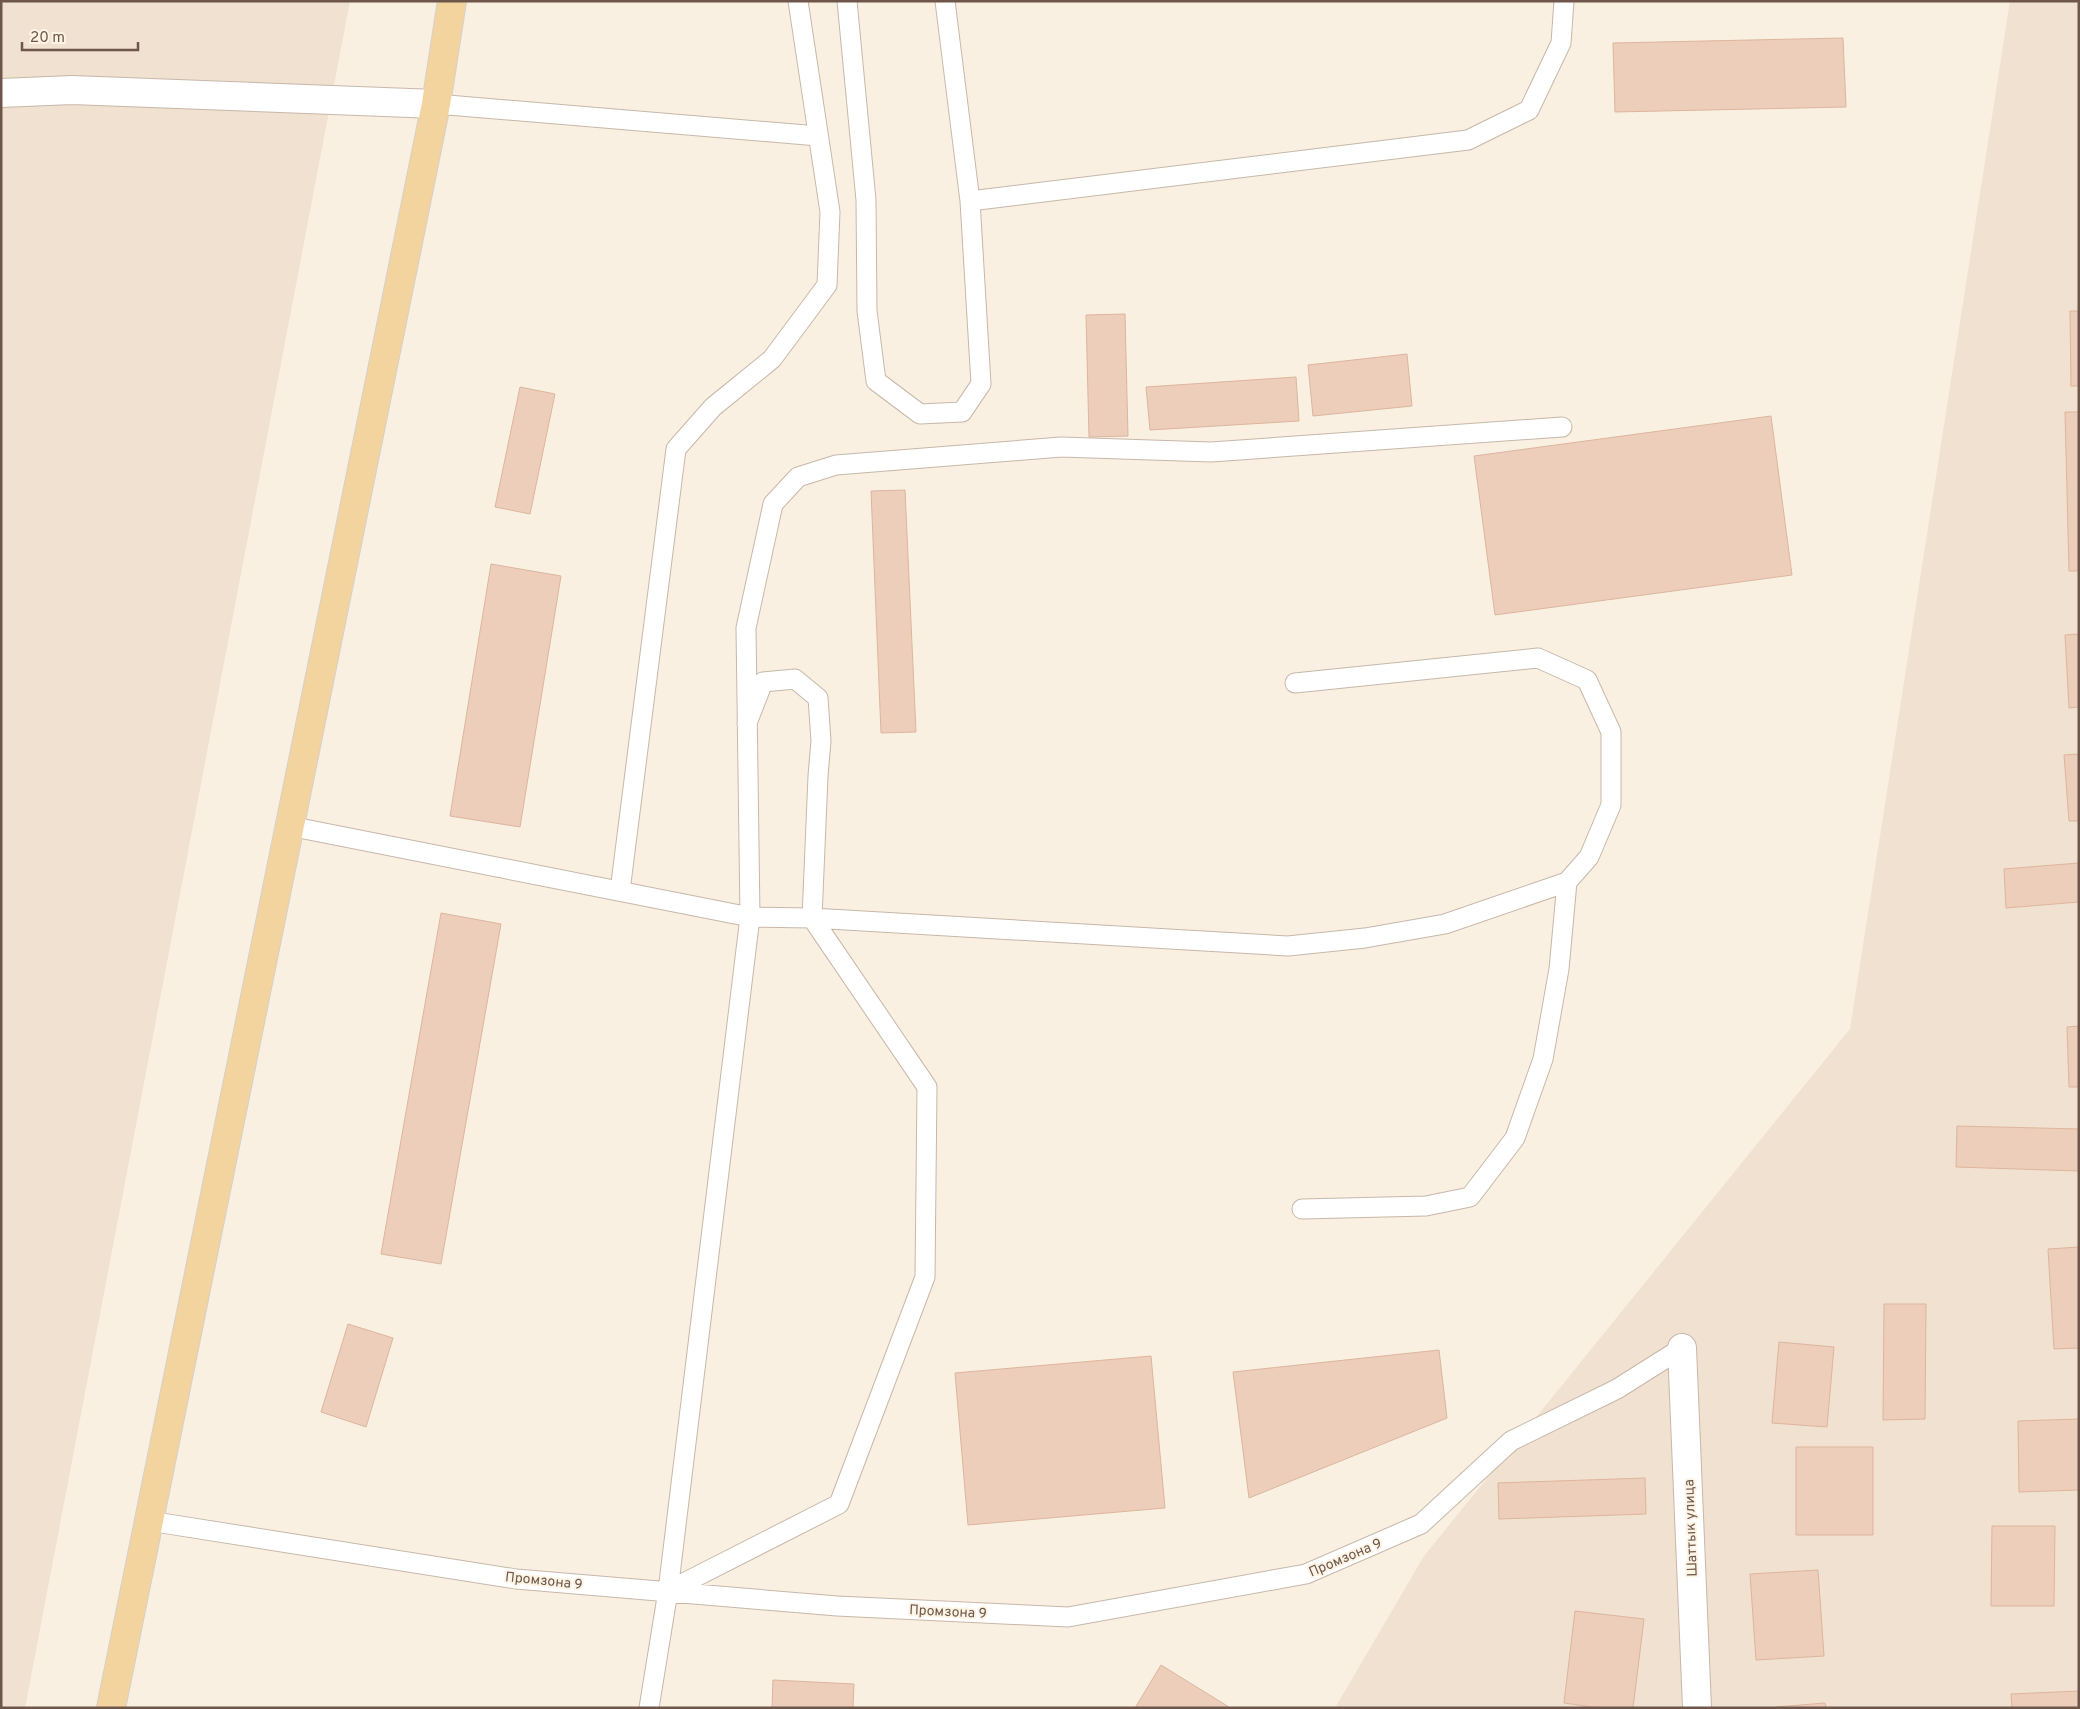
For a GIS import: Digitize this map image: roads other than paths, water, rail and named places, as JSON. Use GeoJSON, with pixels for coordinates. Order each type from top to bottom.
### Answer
{"type":"FeatureCollection","features":[{"type":"Feature","properties":{"kind":"main road"},"geometry":{"type":"LineString","coordinates":[[112,1708],[436,104],[452,1]]}},
{"type":"Feature","properties":{"kind":"street"},"geometry":{"type":"LineString","coordinates":[[1,92],[72,90],[436,104]]}},
{"type":"Feature","properties":{"kind":"street","name":"Шаттык улица"},"geometry":{"type":"LineString","coordinates":[[1682,1348],[1697,1708]]}},
{"type":"Feature","properties":{"kind":"lane"},"geometry":{"type":"LineString","coordinates":[[620,891],[676,449],[713,407],[772,359],[827,285],[830,212],[798,1]]}},
{"type":"Feature","properties":{"kind":"lane"},"geometry":{"type":"LineString","coordinates":[[847,1],[866,200],[867,311],[876,381],[920,414],[962,412],[981,384],[970,201],[945,1]]}},
{"type":"Feature","properties":{"kind":"lane"},"geometry":{"type":"LineString","coordinates":[[970,201],[1468,140],[1529,110],[1562,44],[1564,1]]}},
{"type":"Feature","properties":{"kind":"lane"},"geometry":{"type":"LineString","coordinates":[[436,104],[818,136]]}},
{"type":"Feature","properties":{"kind":"lane"},"geometry":{"type":"LineString","coordinates":[[649,1708],[668,1591],[750,917],[746,628],[773,504],[798,477],[836,465],[1060,446],[1211,452],[1562,427]]}},
{"type":"Feature","properties":{"kind":"lane"},"geometry":{"type":"LineString","coordinates":[[289,826],[750,917],[812,918],[1288,946],[1365,938],[1445,924],[1567,882],[1589,857],[1612,804],[1612,732],[1587,680],[1538,658],[1295,683]]}},
{"type":"Feature","properties":{"kind":"lane"},"geometry":{"type":"LineString","coordinates":[[668,1591],[840,1504],[924,1276],[927,1087],[812,918],[821,742],[818,698],[795,679],[763,682],[747,723]]}},
{"type":"Feature","properties":{"kind":"lane"},"geometry":{"type":"LineString","coordinates":[[1302,1209],[1426,1206],[1470,1197],[1515,1138],[1543,1059],[1559,969],[1567,882]]}},
{"type":"Feature","properties":{"kind":"lane","name":"Промзона 9"},"geometry":{"type":"LineString","coordinates":[[149,1521],[516,1578],[837,1606],[1068,1616],[1306,1574],[1421,1524],[1512,1441],[1617,1389],[1682,1348]]}}]}
